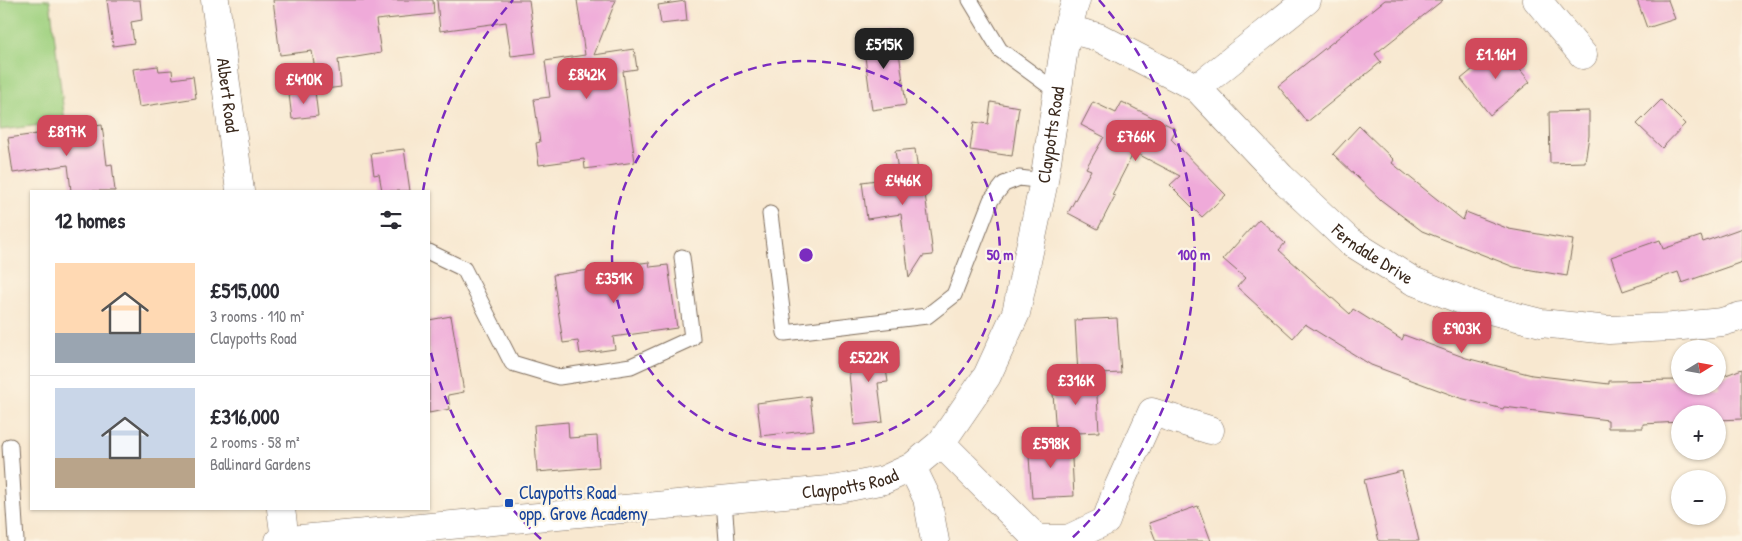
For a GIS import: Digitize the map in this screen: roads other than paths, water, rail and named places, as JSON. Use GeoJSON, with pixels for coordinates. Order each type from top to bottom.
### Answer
{"type":"FeatureCollection","features":[{"type":"Feature","properties":{"kind":"street","name":"Albert Road"},"geometry":{"type":"LineString","coordinates":[[215,0],[240,190]]}},
{"type":"Feature","properties":{"kind":"street","name":"Claypotts Road"},"geometry":{"type":"LineString","coordinates":[[279,541],[839,489],[884,480],[912,467],[941,443],[987,376],[1016,313],[1044,180],[1056,91],[1067,29],[1076,0]]}},
{"type":"Feature","properties":{"kind":"street"},"geometry":{"type":"LineString","coordinates":[[1196,88],[1307,0]]}},
{"type":"Feature","properties":{"kind":"street"},"geometry":{"type":"LineString","coordinates":[[1537,0],[1583,55]]}},
{"type":"Feature","properties":{"kind":"street","name":"Ferndale Drive"},"geometry":{"type":"LineString","coordinates":[[1067,29],[1098,37],[1196,88],[1281,177],[1349,241],[1413,281],[1482,308],[1541,323],[1609,330],[1722,322],[1742,316]]}},
{"type":"Feature","properties":{"kind":"street"},"geometry":{"type":"LineString","coordinates":[[941,443],[1037,539],[1068,540],[1106,521],[1117,490],[1152,412],[1210,430]]}},
{"type":"Feature","properties":{"kind":"street"},"geometry":{"type":"LineString","coordinates":[[912,467],[927,498],[935,541]]}},
{"type":"Feature","properties":{"kind":"street"},"geometry":{"type":"LineString","coordinates":[[280,510],[285,540]]}},
{"type":"Feature","properties":{"kind":"lane"},"geometry":{"type":"LineString","coordinates":[[970,0],[1000,50],[1056,91]]}},
{"type":"Feature","properties":{"kind":"lane"},"geometry":{"type":"LineString","coordinates":[[770,214],[785,334],[926,316],[954,295],[991,200],[1004,184],[1019,178],[1044,180]]}},
{"type":"Feature","properties":{"kind":"lane"},"geometry":{"type":"LineString","coordinates":[[430,252],[464,269],[512,363],[560,377],[631,366],[692,338],[682,257]]}},
{"type":"Feature","properties":{"kind":"lane"},"geometry":{"type":"LineString","coordinates":[[10,446],[16,541]]}},
{"type":"Feature","properties":{"kind":"lane"},"geometry":{"type":"LineString","coordinates":[[724,500],[727,541]]}},
{"type":"Feature","properties":{"kind":"place","name":"Claypotts Road opp. Grove Academy"},"geometry":{"type":"Point","coordinates":[509,503]}}]}
